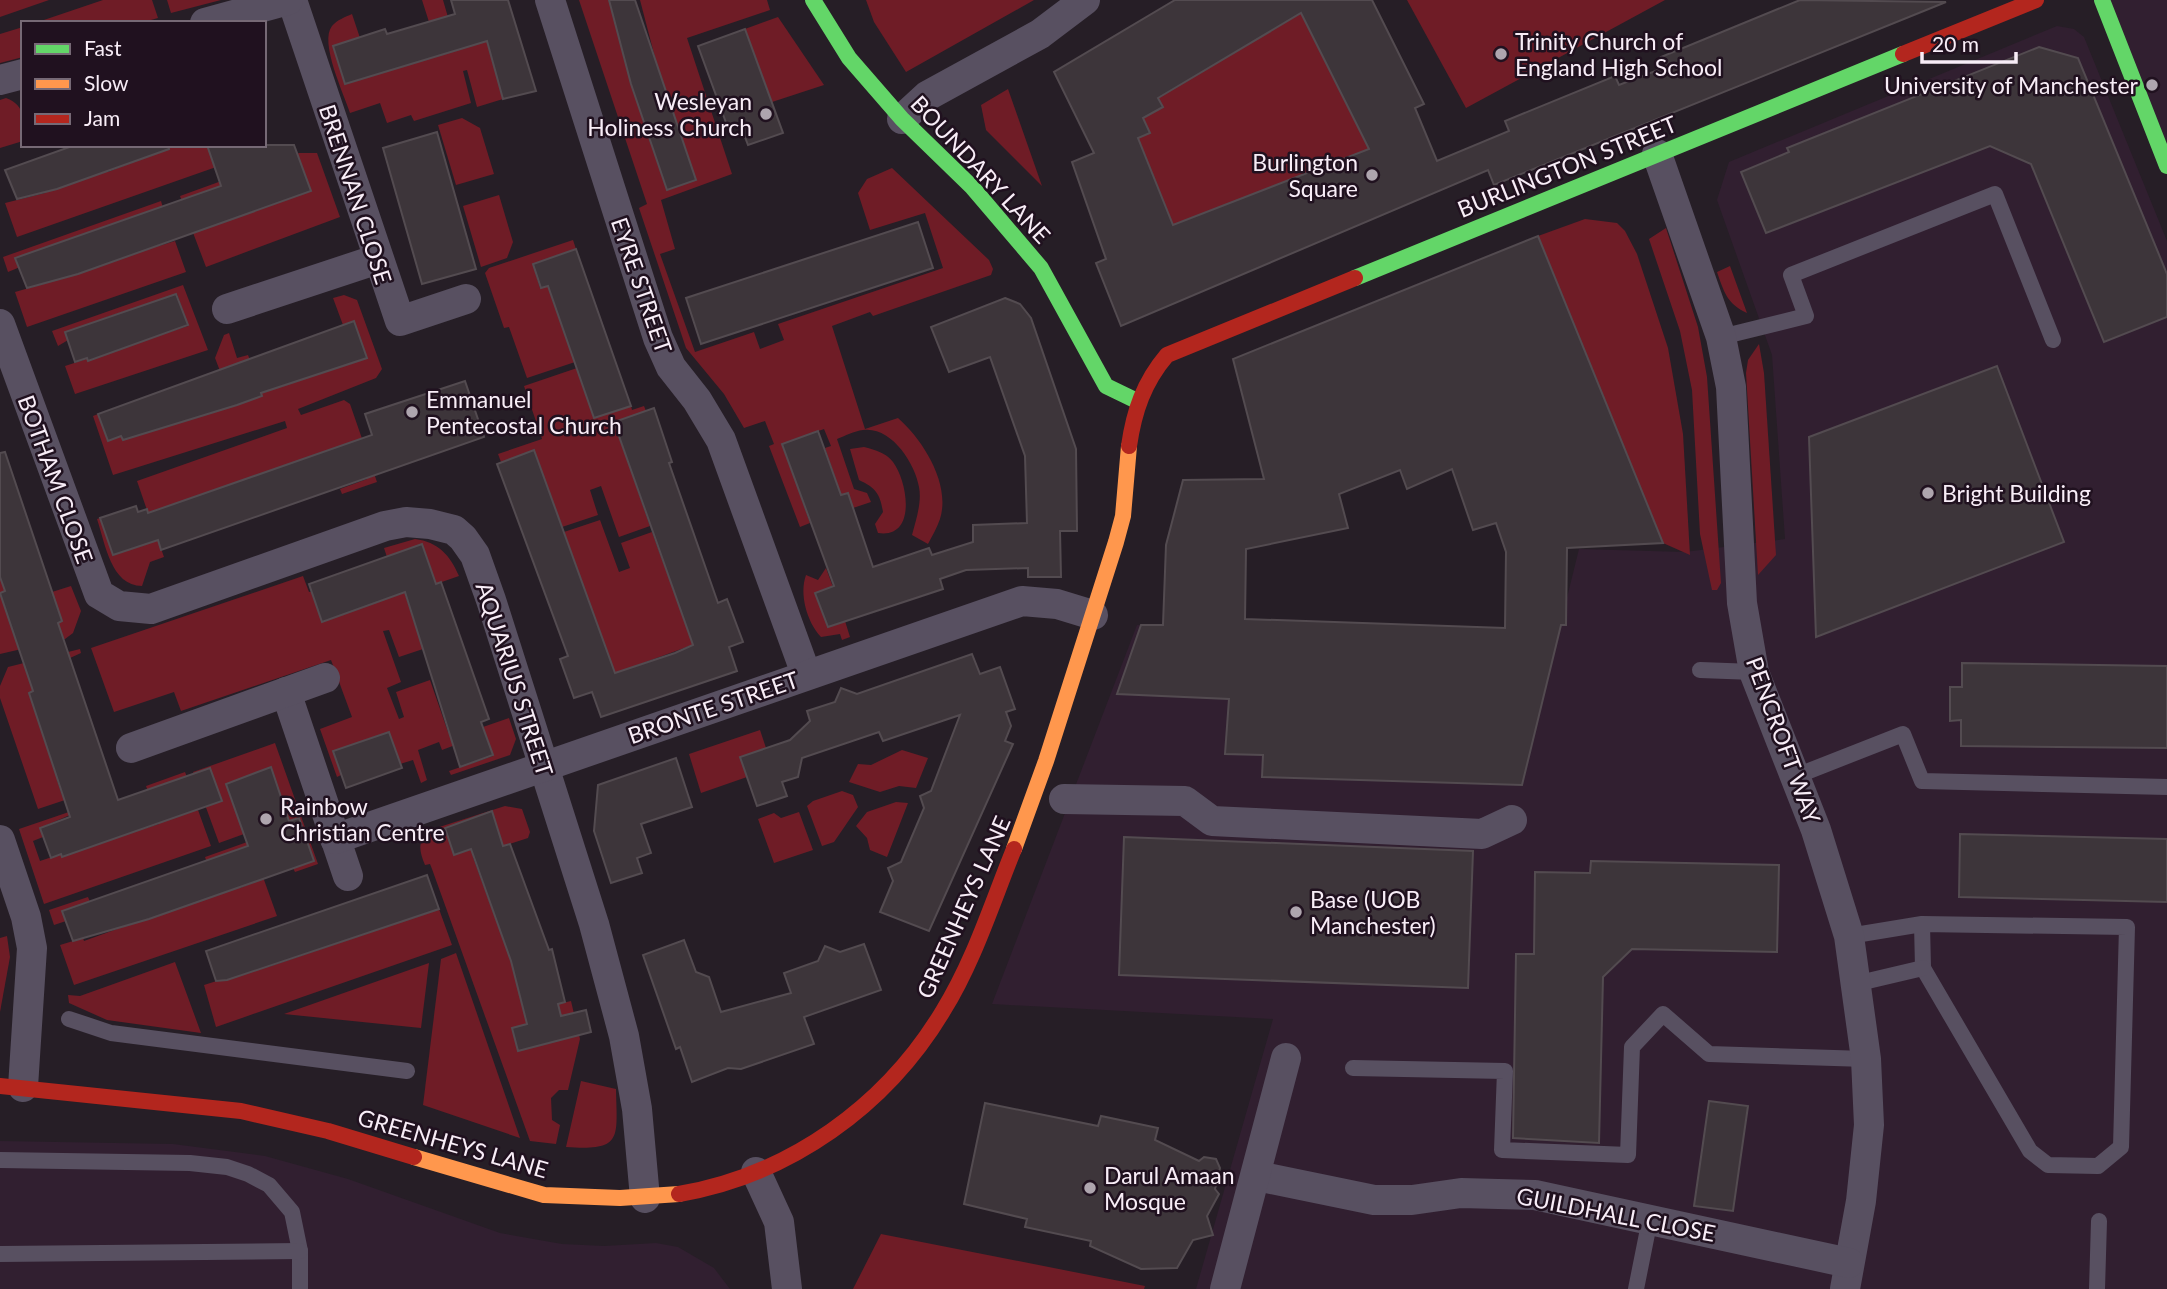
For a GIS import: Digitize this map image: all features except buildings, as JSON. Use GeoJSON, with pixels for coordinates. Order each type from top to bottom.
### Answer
{"type":"FeatureCollection","features":[{"type":"Feature","properties":{"kind":"street"},"geometry":{"type":"LineString","coordinates":[[212,21],[290,0]]}},
{"type":"Feature","properties":{"kind":"street","name":"BRENNAN CLOSE"},"geometry":{"type":"LineString","coordinates":[[290,0],[400,321],[466,299]]}},
{"type":"Feature","properties":{"kind":"street","name":"EYRE STREET"},"geometry":{"type":"LineString","coordinates":[[550,0],[658,338],[671,367],[697,400],[721,440],[806,674]]}},
{"type":"Feature","properties":{"kind":"street","name":"BOUNDARY LANE"},"geometry":{"type":"LineString","coordinates":[[813,0],[849,58],[902,119],[972,187],[1041,268],[1106,386],[1137,401]]}},
{"type":"Feature","properties":{"kind":"street"},"geometry":{"type":"LineString","coordinates":[[902,119],[927,96],[1040,34],[1084,0]]}},
{"type":"Feature","properties":{"kind":"street","name":"BURLINGTON STREET"},"geometry":{"type":"LineString","coordinates":[[1137,401],[1157,365],[1183,347],[2036,0]]}},
{"type":"Feature","properties":{"kind":"street"},"geometry":{"type":"LineString","coordinates":[[2102,0],[2167,166]]}},
{"type":"Feature","properties":{"kind":"street"},"geometry":{"type":"LineString","coordinates":[[0,80],[21,75]]}},
{"type":"Feature","properties":{"kind":"street","name":"PENCROFT WAY"},"geometry":{"type":"LineString","coordinates":[[1657,154],[1721,337],[1731,387],[1742,603],[1754,672],[1796,776],[1849,936],[1866,1059],[1869,1125],[1861,1201],[1847,1276]]}},
{"type":"Feature","properties":{"kind":"street"},"geometry":{"type":"LineString","coordinates":[[226,309],[377,260]]}},
{"type":"Feature","properties":{"kind":"street","name":"BOTHAM CLOSE"},"geometry":{"type":"LineString","coordinates":[[0,324],[99,594]]}},
{"type":"Feature","properties":{"kind":"street","name":"GREENHEYS LANE"},"geometry":{"type":"LineString","coordinates":[[11,1086],[240,1111],[328,1131],[544,1195],[645,1198],[697,1191],[756,1172],[829,1133],[862,1109],[915,1054],[945,1009],[1034,801],[1122,523],[1137,401]]}},
{"type":"Feature","properties":{"kind":"street","name":"AQUARIUS STREET"},"geometry":{"type":"LineString","coordinates":[[99,594],[119,606],[151,609],[385,526],[430,524],[454,530],[475,555],[537,737],[594,924],[631,1062],[645,1198]]}},
{"type":"Feature","properties":{"kind":"street","name":"BRONTE STREET"},"geometry":{"type":"LineString","coordinates":[[335,839],[1022,601],[1045,602],[1093,615]]}},
{"type":"Feature","properties":{"kind":"street"},"geometry":{"type":"LineString","coordinates":[[131,748],[325,678]]}},
{"type":"Feature","properties":{"kind":"street"},"geometry":{"type":"LineString","coordinates":[[286,692],[348,876]]}},
{"type":"Feature","properties":{"kind":"street"},"geometry":{"type":"LineString","coordinates":[[1064,799],[1185,802],[1212,821],[1482,834],[1512,820]]}},
{"type":"Feature","properties":{"kind":"street"},"geometry":{"type":"LineString","coordinates":[[0,840],[26,917],[32,948],[11,1086]]}},
{"type":"Feature","properties":{"kind":"street"},"geometry":{"type":"LineString","coordinates":[[1225,1289],[1286,1058]]}},
{"type":"Feature","properties":{"kind":"street"},"geometry":{"type":"LineString","coordinates":[[756,1172],[779,1222],[787,1289]]}},
{"type":"Feature","properties":{"kind":"street","name":"GUILDHALL CLOSE"},"geometry":{"type":"LineString","coordinates":[[1257,1176],[1374,1200],[1412,1200],[1461,1193],[1535,1195],[1650,1219],[1847,1276]]}},
{"type":"Feature","properties":{"kind":"lane"},"geometry":{"type":"LineString","coordinates":[[1721,337],[1806,316],[1791,275],[1995,194],[2053,340]]}},
{"type":"Feature","properties":{"kind":"lane"},"geometry":{"type":"LineString","coordinates":[[1700,670],[1754,672]]}},
{"type":"Feature","properties":{"kind":"lane"},"geometry":{"type":"LineString","coordinates":[[1796,776],[1903,734],[1922,781],[2167,787]]}},
{"type":"Feature","properties":{"kind":"lane"},"geometry":{"type":"LineString","coordinates":[[1849,936],[1922,924],[2127,927],[2121,1147],[2098,1166],[2048,1165],[2030,1151],[1923,968],[1922,924]]}},
{"type":"Feature","properties":{"kind":"lane"},"geometry":{"type":"LineString","coordinates":[[1855,984],[1923,968]]}},
{"type":"Feature","properties":{"kind":"lane"},"geometry":{"type":"LineString","coordinates":[[1353,1068],[1505,1071],[1502,1150],[1628,1155],[1632,1046],[1663,1014],[1709,1054],[1866,1059]]}},
{"type":"Feature","properties":{"kind":"lane"},"geometry":{"type":"LineString","coordinates":[[69,1019],[111,1033],[407,1070]]}},
{"type":"Feature","properties":{"kind":"lane"},"geometry":{"type":"LineString","coordinates":[[0,1160],[190,1163],[227,1167],[269,1185],[283,1199],[297,1227],[300,1289]]}},
{"type":"Feature","properties":{"kind":"lane"},"geometry":{"type":"LineString","coordinates":[[1636,1289],[1650,1219]]}},
{"type":"Feature","properties":{"kind":"lane"},"geometry":{"type":"LineString","coordinates":[[2097,1289],[2099,1221]]}},
{"type":"Feature","properties":{"kind":"lane"},"geometry":{"type":"LineString","coordinates":[[0,1254],[300,1251]]}},
{"type":"Feature","properties":{"kind":"shaded area"},"geometry":{"type":"Polygon","coordinates":[[[0,0],[49,0],[0,17],[0,0]]]}},
{"type":"Feature","properties":{"kind":"shaded area"},"geometry":{"type":"Polygon","coordinates":[[[103,0],[152,0],[158,18],[147,21],[41,21],[103,0]]]}},
{"type":"Feature","properties":{"kind":"shaded area"},"geometry":{"type":"Polygon","coordinates":[[[167,0],[221,0],[171,13],[167,0]]]}},
{"type":"Feature","properties":{"kind":"shaded area"},"geometry":{"type":"Polygon","coordinates":[[[422,0],[443,0],[454,38],[483,28],[503,99],[477,107],[467,70],[463,71],[471,103],[414,121],[411,115],[387,123],[380,103],[350,113],[330,56],[328,44],[332,26],[352,14],[360,38],[346,84],[453,51],[429,22],[422,0]]]}},
{"type":"Feature","properties":{"kind":"shaded area"},"geometry":{"type":"Polygon","coordinates":[[[579,0],[611,0],[629,77],[668,190],[695,180],[658,69],[640,0],[767,0],[770,10],[687,38],[732,174],[661,200],[675,249],[660,254],[695,352],[754,332],[760,349],[784,340],[778,324],[943,268],[925,213],[870,230],[858,193],[867,179],[892,168],[989,260],[993,269],[991,275],[873,316],[870,312],[832,326],[865,429],[898,418],[917,438],[938,477],[942,506],[939,522],[928,544],[912,535],[920,499],[917,477],[900,448],[883,434],[873,430],[860,431],[837,439],[854,489],[867,493],[871,502],[853,508],[848,493],[841,495],[825,448],[831,446],[824,429],[783,444],[810,523],[800,527],[769,446],[774,444],[765,421],[744,428],[724,394],[686,348],[639,208],[647,204],[579,0]]]}},
{"type":"Feature","properties":{"kind":"shaded area"},"geometry":{"type":"Polygon","coordinates":[[[866,0],[1034,0],[906,72],[874,22],[866,0]]]}},
{"type":"Feature","properties":{"kind":"shaded area","name":"Trinity Church of England High School"},"geometry":{"type":"Polygon","coordinates":[[[1407,0],[1665,0],[1466,108],[1407,0]]]}},
{"type":"Feature","properties":{"kind":"shaded area","name":"University of Manchester"},"geometry":{"type":"Polygon","coordinates":[[[2102,0],[2167,0],[2167,166],[2102,0]]]}},
{"type":"Feature","properties":{"kind":"shaded area"},"geometry":{"type":"Polygon","coordinates":[[[1301,13],[1369,149],[1173,225],[1138,138],[1149,133],[1143,118],[1163,107],[1158,98],[1301,13]]]}},
{"type":"Feature","properties":{"kind":"shaded area"},"geometry":{"type":"Polygon","coordinates":[[[778,17],[824,85],[772,102],[745,29],[778,17]]]}},
{"type":"Feature","properties":{"kind":"shaded area"},"geometry":{"type":"Polygon","coordinates":[[[2057,26],[2074,29],[2084,37],[2167,241],[2167,1289],[1196,1289],[1273,1019],[992,1004],[1137,625],[1268,628],[1269,619],[1559,630],[1579,549],[1685,552],[1785,539],[1772,355],[1717,200],[1729,162],[2057,26]]]}},
{"type":"Feature","properties":{"kind":"shaded area"},"geometry":{"type":"Polygon","coordinates":[[[21,28],[21,58],[0,63],[0,34],[21,28]]]}},
{"type":"Feature","properties":{"kind":"shaded area"},"geometry":{"type":"Polygon","coordinates":[[[1008,89],[1042,186],[986,130],[981,105],[1008,89]]]}},
{"type":"Feature","properties":{"kind":"shaded area"},"geometry":{"type":"Polygon","coordinates":[[[6,98],[13,101],[21,110],[21,142],[0,148],[0,100],[6,98]]]}},
{"type":"Feature","properties":{"kind":"shaded area"},"geometry":{"type":"Polygon","coordinates":[[[462,118],[480,128],[494,174],[456,185],[438,125],[462,118]]]}},
{"type":"Feature","properties":{"kind":"shaded area"},"geometry":{"type":"Polygon","coordinates":[[[269,144],[270,148],[17,237],[5,203],[45,193],[45,190],[106,169],[108,172],[170,147],[253,150],[269,144]]]}},
{"type":"Feature","properties":{"kind":"shaded area"},"geometry":{"type":"Polygon","coordinates":[[[299,153],[317,153],[340,217],[206,267],[192,230],[216,225],[253,208],[255,211],[293,194],[294,197],[310,191],[185,210],[180,196],[299,153]]]}},
{"type":"Feature","properties":{"kind":"shaded area"},"geometry":{"type":"Polygon","coordinates":[[[499,195],[513,242],[507,258],[481,267],[463,206],[499,195]]]}},
{"type":"Feature","properties":{"kind":"shaded area"},"geometry":{"type":"Polygon","coordinates":[[[161,201],[163,208],[8,272],[3,257],[161,201]]]}},
{"type":"Feature","properties":{"kind":"shaded area"},"geometry":{"type":"Polygon","coordinates":[[[1585,219],[1617,223],[1625,231],[1637,254],[1668,348],[1683,434],[1690,555],[1663,543],[1538,236],[1585,219]]]}},
{"type":"Feature","properties":{"kind":"shaded area"},"geometry":{"type":"Polygon","coordinates":[[[1666,228],[1698,327],[1707,377],[1721,583],[1717,590],[1712,590],[1700,534],[1692,390],[1680,331],[1649,239],[1666,228]]]}},
{"type":"Feature","properties":{"kind":"shaded area"},"geometry":{"type":"Polygon","coordinates":[[[573,240],[576,249],[533,264],[540,288],[548,286],[575,362],[527,378],[509,327],[504,328],[485,273],[489,268],[573,240]]]}},
{"type":"Feature","properties":{"kind":"shaded area"},"geometry":{"type":"Polygon","coordinates":[[[175,241],[186,272],[27,327],[15,292],[78,274],[157,243],[159,246],[175,241]]]}},
{"type":"Feature","properties":{"kind":"shaded area"},"geometry":{"type":"Polygon","coordinates":[[[1730,266],[1747,313],[1731,301],[1719,279],[1717,272],[1730,266]]]}},
{"type":"Feature","properties":{"kind":"shaded area"},"geometry":{"type":"Polygon","coordinates":[[[183,285],[208,350],[75,394],[65,366],[188,326],[177,294],[107,317],[58,346],[52,331],[183,285]]]}},
{"type":"Feature","properties":{"kind":"shaded area"},"geometry":{"type":"Polygon","coordinates":[[[344,295],[357,300],[382,369],[376,378],[298,409],[301,415],[344,400],[350,404],[377,482],[342,494],[340,489],[367,479],[354,442],[148,513],[137,481],[287,428],[285,421],[113,475],[93,416],[98,414],[108,441],[220,371],[215,358],[224,335],[229,333],[237,358],[248,355],[250,360],[237,404],[261,396],[261,393],[367,358],[354,321],[343,325],[333,298],[344,295]]]}},
{"type":"Feature","properties":{"kind":"shaded area"},"geometry":{"type":"Polygon","coordinates":[[[1759,344],[1764,373],[1776,555],[1758,575],[1746,373],[1748,360],[1759,344]]]}},
{"type":"Feature","properties":{"kind":"shaded area"},"geometry":{"type":"Polygon","coordinates":[[[577,368],[594,418],[631,406],[632,410],[644,406],[646,411],[614,422],[650,526],[619,537],[601,486],[590,490],[598,515],[562,527],[534,450],[501,462],[498,454],[542,439],[524,386],[577,368]]]}},
{"type":"Feature","properties":{"kind":"shaded area"},"geometry":{"type":"Polygon","coordinates":[[[864,447],[880,452],[890,459],[902,482],[906,507],[904,518],[899,527],[890,532],[878,533],[875,524],[883,512],[880,501],[873,489],[859,480],[850,449],[864,447]]]}},
{"type":"Feature","properties":{"kind":"shaded area"},"geometry":{"type":"Polygon","coordinates":[[[100,518],[113,555],[158,540],[164,557],[150,562],[142,586],[131,584],[116,571],[103,540],[97,519],[100,518]]]}},
{"type":"Feature","properties":{"kind":"shaded area"},"geometry":{"type":"Polygon","coordinates":[[[600,520],[619,572],[630,568],[621,543],[652,532],[681,611],[717,598],[718,603],[685,615],[695,644],[613,674],[568,656],[567,653],[603,640],[564,532],[600,520]]]}},
{"type":"Feature","properties":{"kind":"shaded area"},"geometry":{"type":"Polygon","coordinates":[[[415,539],[437,546],[452,562],[459,576],[436,584],[422,544],[387,557],[384,548],[415,539]]]}},
{"type":"Feature","properties":{"kind":"shaded area"},"geometry":{"type":"Polygon","coordinates":[[[826,568],[833,587],[815,593],[828,627],[845,621],[850,637],[842,640],[840,634],[821,637],[812,624],[804,599],[806,575],[818,580],[826,568]]]}},
{"type":"Feature","properties":{"kind":"shaded area"},"geometry":{"type":"Polygon","coordinates":[[[404,573],[405,594],[423,649],[399,657],[389,630],[383,631],[401,682],[387,688],[399,719],[404,717],[396,692],[430,680],[448,732],[459,729],[463,742],[442,750],[439,742],[418,750],[427,780],[421,783],[413,760],[400,764],[388,732],[333,751],[341,775],[337,777],[320,729],[352,717],[331,660],[181,711],[174,692],[114,712],[91,648],[303,576],[309,592],[404,573]]]}},
{"type":"Feature","properties":{"kind":"shaded area"},"geometry":{"type":"Polygon","coordinates":[[[0,578],[5,591],[0,593],[0,578]]]}},
{"type":"Feature","properties":{"kind":"shaded area"},"geometry":{"type":"Polygon","coordinates":[[[71,586],[81,611],[73,633],[65,639],[0,654],[0,593],[14,620],[10,622],[15,637],[62,621],[52,592],[71,586]]]}},
{"type":"Feature","properties":{"kind":"shaded area"},"geometry":{"type":"Polygon","coordinates":[[[80,649],[81,653],[70,658],[29,693],[54,769],[63,778],[57,780],[62,795],[105,780],[107,786],[38,809],[0,698],[0,686],[8,667],[80,649]]]}},
{"type":"Feature","properties":{"kind":"shaded area"},"geometry":{"type":"Polygon","coordinates":[[[509,718],[516,739],[510,755],[451,775],[449,771],[493,756],[483,727],[509,718]]]}},
{"type":"Feature","properties":{"kind":"shaded area"},"geometry":{"type":"Polygon","coordinates":[[[760,730],[766,748],[747,777],[701,793],[689,754],[760,730]]]}},
{"type":"Feature","properties":{"kind":"shaded area"},"geometry":{"type":"Polygon","coordinates":[[[275,743],[318,864],[295,872],[293,868],[314,860],[299,818],[289,821],[271,768],[226,784],[244,834],[219,843],[193,772],[275,743]]]}},
{"type":"Feature","properties":{"kind":"shaded area"},"geometry":{"type":"Polygon","coordinates":[[[902,750],[928,758],[916,788],[899,786],[880,792],[849,782],[858,764],[871,765],[902,750]]]}},
{"type":"Feature","properties":{"kind":"shaded area"},"geometry":{"type":"Polygon","coordinates":[[[185,772],[187,777],[151,800],[146,786],[185,772]]]}},
{"type":"Feature","properties":{"kind":"shaded area"},"geometry":{"type":"Polygon","coordinates":[[[842,791],[853,795],[858,807],[834,842],[822,846],[807,806],[813,801],[842,791]]]}},
{"type":"Feature","properties":{"kind":"shaded area"},"geometry":{"type":"Polygon","coordinates":[[[107,799],[40,828],[43,837],[33,841],[40,861],[61,854],[62,857],[80,851],[79,847],[103,843],[141,826],[143,829],[159,824],[158,820],[198,810],[211,846],[44,904],[19,829],[107,799]]]}},
{"type":"Feature","properties":{"kind":"shaded area"},"geometry":{"type":"Polygon","coordinates":[[[896,802],[908,803],[887,857],[870,850],[867,838],[856,826],[867,812],[896,802]]]}},
{"type":"Feature","properties":{"kind":"shaded area"},"geometry":{"type":"Polygon","coordinates":[[[505,806],[522,809],[530,832],[528,838],[503,846],[492,812],[445,828],[454,855],[479,847],[473,857],[511,961],[524,1013],[536,1022],[512,1028],[518,1051],[567,1038],[558,1004],[571,1001],[580,1039],[568,1090],[559,1090],[551,1098],[552,1120],[560,1125],[556,1144],[530,1141],[432,869],[430,864],[425,865],[421,850],[421,842],[430,830],[505,806]]]}},
{"type":"Feature","properties":{"kind":"shaded area"},"geometry":{"type":"Polygon","coordinates":[[[799,812],[813,850],[774,863],[758,819],[774,813],[781,818],[799,812]]]}},
{"type":"Feature","properties":{"kind":"shaded area"},"geometry":{"type":"Polygon","coordinates":[[[250,841],[277,916],[74,985],[60,945],[83,938],[84,941],[238,885],[240,888],[257,881],[210,871],[205,857],[250,841]]]}},
{"type":"Feature","properties":{"kind":"shaded area"},"geometry":{"type":"Polygon","coordinates":[[[88,897],[90,902],[66,921],[54,925],[49,910],[88,897]]]}},
{"type":"Feature","properties":{"kind":"shaded area"},"geometry":{"type":"Polygon","coordinates":[[[439,909],[452,945],[216,1027],[204,985],[226,978],[228,980],[266,964],[268,967],[439,909]]]}},
{"type":"Feature","properties":{"kind":"shaded area"},"geometry":{"type":"Polygon","coordinates":[[[7,936],[10,957],[0,1012],[0,938],[7,936]]]}},
{"type":"Feature","properties":{"kind":"shaded area"},"geometry":{"type":"Polygon","coordinates":[[[456,953],[520,1138],[423,1105],[441,959],[456,953]]]}},
{"type":"Feature","properties":{"kind":"shaded area"},"geometry":{"type":"Polygon","coordinates":[[[175,962],[201,1033],[107,1020],[69,1003],[68,995],[80,996],[175,962]]]}},
{"type":"Feature","properties":{"kind":"shaded area"},"geometry":{"type":"Polygon","coordinates":[[[429,963],[421,1028],[284,1014],[429,963]]]}},
{"type":"Feature","properties":{"kind":"shaded area"},"geometry":{"type":"Polygon","coordinates":[[[581,1081],[616,1089],[616,1130],[607,1144],[598,1147],[566,1147],[581,1081]]]}},
{"type":"Feature","properties":{"kind":"shaded area"},"geometry":{"type":"Polygon","coordinates":[[[0,1141],[173,1144],[265,1156],[348,1179],[500,1233],[562,1244],[604,1246],[656,1243],[678,1247],[714,1268],[730,1289],[0,1289],[0,1141]]]}},
{"type":"Feature","properties":{"kind":"shaded area"},"geometry":{"type":"Polygon","coordinates":[[[881,1234],[1145,1286],[1144,1289],[853,1289],[881,1234]]]}},
{"type":"Feature","properties":{"kind":"traffic: fast"},"geometry":{"type":"LineString","coordinates":[[813,0],[849,58],[902,119],[972,187],[1041,268],[1106,386],[1137,401]]}},
{"type":"Feature","properties":{"kind":"traffic: fast"},"geometry":{"type":"LineString","coordinates":[[2102,0],[2167,166]]}},
{"type":"Feature","properties":{"kind":"traffic: fast"},"geometry":{"type":"LineString","coordinates":[[1355,278],[1903,54]]}},
{"type":"Feature","properties":{"kind":"traffic: slow"},"geometry":{"type":"LineString","coordinates":[[1014,849],[1046,761],[1116,542],[1123,516],[1129,446]]}},
{"type":"Feature","properties":{"kind":"traffic: slow"},"geometry":{"type":"LineString","coordinates":[[414,1157],[544,1195],[620,1198],[679,1194]]}},
{"type":"Feature","properties":{"kind":"traffic: jam"},"geometry":{"type":"LineString","coordinates":[[1903,54],[2036,0]]}},
{"type":"Feature","properties":{"kind":"traffic: jam"},"geometry":{"type":"LineString","coordinates":[[1129,446],[1141,398],[1167,355],[1355,278]]}},
{"type":"Feature","properties":{"kind":"traffic: jam"},"geometry":{"type":"LineString","coordinates":[[679,1194],[720,1185],[759,1171],[796,1153],[864,1106],[893,1077],[920,1045],[954,992],[1014,849]]}},
{"type":"Feature","properties":{"kind":"traffic: jam"},"geometry":{"type":"LineString","coordinates":[[0,1086],[241,1111],[328,1131],[414,1157]]}},
{"type":"Feature","properties":{"kind":"place","name":"Trinity Church of England High School"},"geometry":{"type":"Point","coordinates":[1501,54]}},
{"type":"Feature","properties":{"kind":"place","name":"University of Manchester"},"geometry":{"type":"Point","coordinates":[2152,85]}},
{"type":"Feature","properties":{"kind":"place","name":"Wesleyan Holiness Church"},"geometry":{"type":"Point","coordinates":[766,114]}},
{"type":"Feature","properties":{"kind":"place","name":"Burlington Square"},"geometry":{"type":"Point","coordinates":[1372,175]}},
{"type":"Feature","properties":{"kind":"place","name":"Emmanuel Pentecostal Church"},"geometry":{"type":"Point","coordinates":[412,412]}},
{"type":"Feature","properties":{"kind":"place","name":"Bright Building"},"geometry":{"type":"Point","coordinates":[1928,493]}},
{"type":"Feature","properties":{"kind":"place","name":"Rainbow Christian Centre"},"geometry":{"type":"Point","coordinates":[266,819]}},
{"type":"Feature","properties":{"kind":"place","name":"Base (UOB Manchester)"},"geometry":{"type":"Point","coordinates":[1296,912]}},
{"type":"Feature","properties":{"kind":"place","name":"Darul Amaan Mosque"},"geometry":{"type":"Point","coordinates":[1090,1188]}}]}
